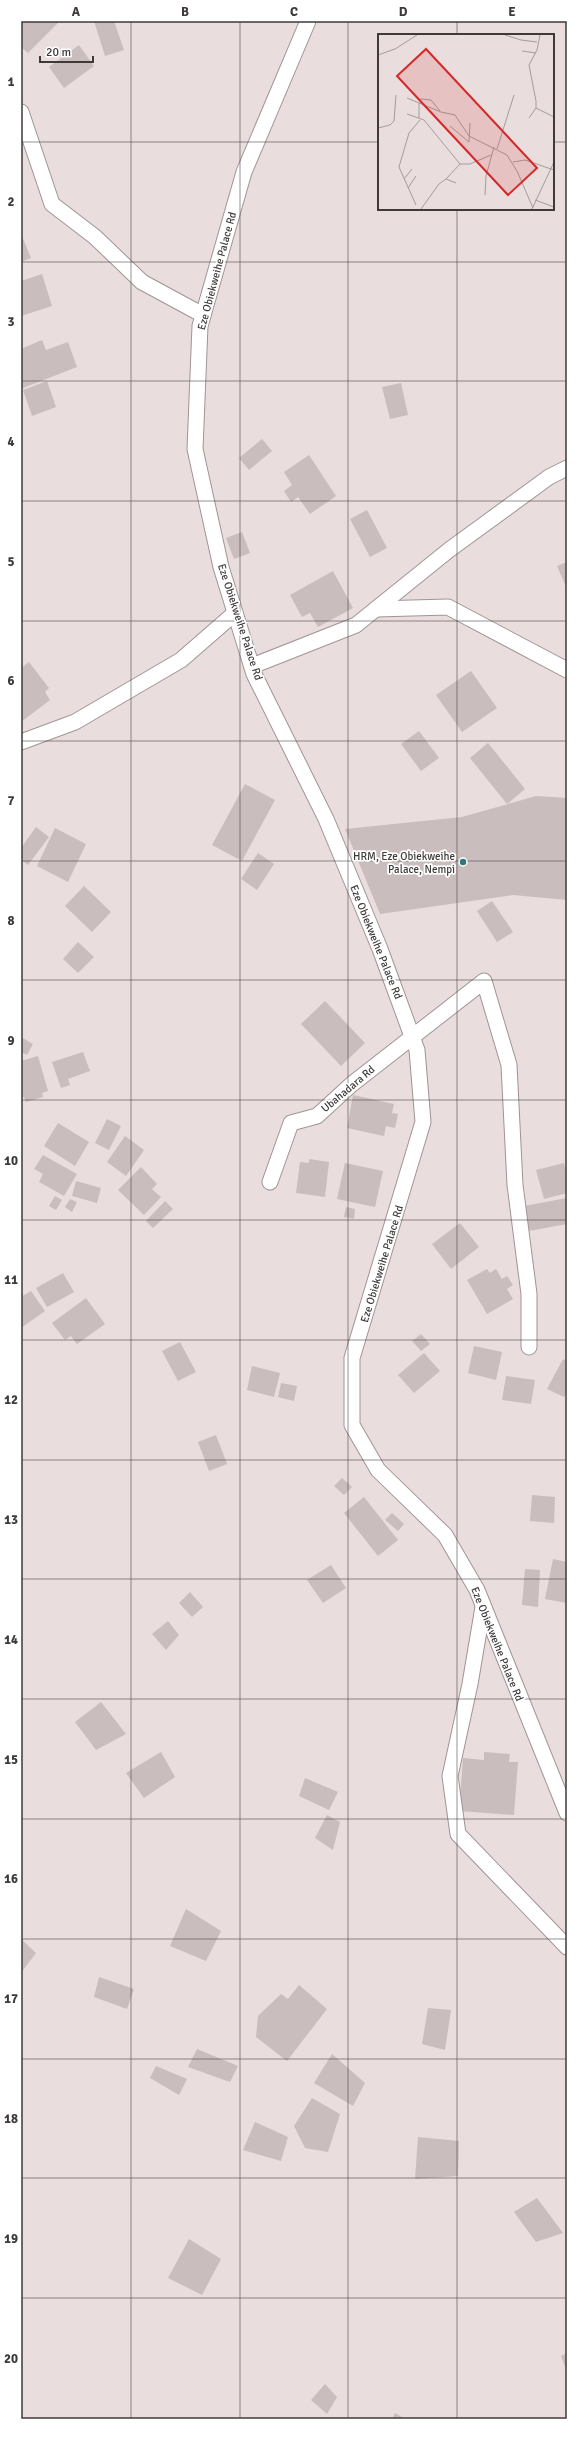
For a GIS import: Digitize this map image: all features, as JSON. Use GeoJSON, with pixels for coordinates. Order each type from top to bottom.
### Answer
{"type":"FeatureCollection","features":[{"type":"Feature","properties":{"kind":"street","name":"Eze Obiekweihe Palace Rd"},"geometry":{"type":"LineString","coordinates":[[308,21],[244,172],[200,326],[195,449],[221,567],[252,666],[326,819],[380,949],[417,1050],[423,1122],[352,1358],[352,1425],[378,1470],[445,1536],[477,1590],[567,1813]]}},
{"type":"Feature","properties":{"kind":"street"},"geometry":{"type":"LineString","coordinates":[[21,112],[52,204],[95,237],[142,282],[203,315]]}},
{"type":"Feature","properties":{"kind":"street"},"geometry":{"type":"LineString","coordinates":[[252,666],[356,625],[449,550],[549,478],[567,468]]}},
{"type":"Feature","properties":{"kind":"street"},"geometry":{"type":"LineString","coordinates":[[376,609],[448,607],[567,670]]}},
{"type":"Feature","properties":{"kind":"street"},"geometry":{"type":"LineString","coordinates":[[21,742],[75,722],[181,660],[236,613]]}},
{"type":"Feature","properties":{"kind":"street"},"geometry":{"type":"LineString","coordinates":[[413,1037],[484,981],[509,1065],[515,1186],[529,1294],[529,1348]]}},
{"type":"Feature","properties":{"kind":"street","name":"Ubahadara Rd"},"geometry":{"type":"LineString","coordinates":[[270,1182],[291,1124],[317,1116],[352,1084],[413,1037]]}},
{"type":"Feature","properties":{"kind":"street"},"geometry":{"type":"LineString","coordinates":[[483,1606],[470,1684],[450,1776],[458,1834],[567,1947]]}},
{"type":"Feature","properties":{"kind":"building"},"geometry":{"type":"Polygon","coordinates":[[[21,21],[60,21],[28,53],[21,47],[21,21]]]}},
{"type":"Feature","properties":{"kind":"building"},"geometry":{"type":"Polygon","coordinates":[[[94,21],[114,21],[124,50],[105,56],[94,21]]]}},
{"type":"Feature","properties":{"kind":"building"},"geometry":{"type":"Polygon","coordinates":[[[79,45],[94,66],[64,88],[49,67],[79,45]]]}},
{"type":"Feature","properties":{"kind":"building"},"geometry":{"type":"Polygon","coordinates":[[[21,234],[31,258],[21,262],[21,234]]]}},
{"type":"Feature","properties":{"kind":"building"},"geometry":{"type":"Polygon","coordinates":[[[42,274],[52,306],[21,316],[21,281],[42,274]]]}},
{"type":"Feature","properties":{"kind":"building"},"geometry":{"type":"Polygon","coordinates":[[[42,340],[46,350],[68,342],[77,367],[23,388],[21,382],[21,349],[42,340]]]}},
{"type":"Feature","properties":{"kind":"building"},"geometry":{"type":"Polygon","coordinates":[[[47,381],[56,407],[32,416],[23,390],[47,381]]]}},
{"type":"Feature","properties":{"kind":"building"},"geometry":{"type":"Polygon","coordinates":[[[401,383],[408,415],[390,419],[382,387],[401,383]]]}},
{"type":"Feature","properties":{"kind":"building"},"geometry":{"type":"Polygon","coordinates":[[[262,439],[272,451],[249,470],[239,458],[262,439]]]}},
{"type":"Feature","properties":{"kind":"building"},"geometry":{"type":"Polygon","coordinates":[[[309,455],[336,496],[310,514],[298,497],[291,502],[284,491],[292,485],[284,472],[309,455]]]}},
{"type":"Feature","properties":{"kind":"building"},"geometry":{"type":"Polygon","coordinates":[[[367,510],[387,548],[370,557],[350,519],[367,510]]]}},
{"type":"Feature","properties":{"kind":"building"},"geometry":{"type":"Polygon","coordinates":[[[242,532],[250,553],[234,559],[226,538],[242,532]]]}},
{"type":"Feature","properties":{"kind":"building"},"geometry":{"type":"Polygon","coordinates":[[[567,562],[567,589],[557,566],[567,562]]]}},
{"type":"Feature","properties":{"kind":"building"},"geometry":{"type":"Polygon","coordinates":[[[333,571],[353,608],[318,627],[310,613],[302,617],[290,595],[333,571]]]}},
{"type":"Feature","properties":{"kind":"building"},"geometry":{"type":"Polygon","coordinates":[[[29,662],[49,688],[45,692],[50,700],[21,722],[21,668],[29,662]]]}},
{"type":"Feature","properties":{"kind":"building"},"geometry":{"type":"Polygon","coordinates":[[[471,671],[497,708],[462,732],[436,695],[471,671]]]}},
{"type":"Feature","properties":{"kind":"building"},"geometry":{"type":"Polygon","coordinates":[[[419,731],[439,758],[421,771],[401,744],[419,731]]]}},
{"type":"Feature","properties":{"kind":"building"},"geometry":{"type":"Polygon","coordinates":[[[488,743],[525,789],[507,804],[470,758],[488,743]]]}},
{"type":"Feature","properties":{"kind":"building"},"geometry":{"type":"Polygon","coordinates":[[[245,784],[275,800],[242,861],[212,845],[245,784]]]}},
{"type":"Feature","properties":{"kind":"building","name":"HRM, Eze Obiekweihe Palace, Nempi"},"geometry":{"type":"Polygon","coordinates":[[[536,796],[567,798],[567,900],[513,895],[380,914],[345,829],[462,817],[536,796]]]}},
{"type":"Feature","properties":{"kind":"building"},"geometry":{"type":"Polygon","coordinates":[[[36,827],[49,837],[28,865],[21,860],[21,848],[36,827]]]}},
{"type":"Feature","properties":{"kind":"building"},"geometry":{"type":"Polygon","coordinates":[[[55,828],[86,844],[68,882],[37,866],[55,828]]]}},
{"type":"Feature","properties":{"kind":"building"},"geometry":{"type":"Polygon","coordinates":[[[258,853],[274,864],[257,890],[241,879],[258,853]]]}},
{"type":"Feature","properties":{"kind":"building"},"geometry":{"type":"Polygon","coordinates":[[[84,886],[111,912],[92,932],[65,906],[84,886]]]}},
{"type":"Feature","properties":{"kind":"building"},"geometry":{"type":"Polygon","coordinates":[[[492,901],[513,932],[497,942],[477,911],[492,901]]]}},
{"type":"Feature","properties":{"kind":"building"},"geometry":{"type":"Polygon","coordinates":[[[78,942],[94,957],[78,973],[63,959],[78,942]]]}},
{"type":"Feature","properties":{"kind":"building"},"geometry":{"type":"Polygon","coordinates":[[[325,1001],[365,1043],[341,1066],[301,1024],[325,1001]]]}},
{"type":"Feature","properties":{"kind":"building"},"geometry":{"type":"Polygon","coordinates":[[[21,1037],[33,1044],[27,1055],[21,1052],[21,1037]]]}},
{"type":"Feature","properties":{"kind":"building"},"geometry":{"type":"Polygon","coordinates":[[[83,1052],[90,1071],[68,1079],[70,1085],[61,1088],[52,1062],[83,1052]]]}},
{"type":"Feature","properties":{"kind":"building"},"geometry":{"type":"Polygon","coordinates":[[[38,1056],[48,1091],[42,1093],[43,1097],[26,1102],[24,1097],[21,1098],[21,1061],[38,1056]]]}},
{"type":"Feature","properties":{"kind":"building"},"geometry":{"type":"Polygon","coordinates":[[[353,1095],[394,1104],[392,1113],[398,1114],[395,1128],[386,1126],[384,1136],[347,1128],[353,1095]]]}},
{"type":"Feature","properties":{"kind":"building"},"geometry":{"type":"Polygon","coordinates":[[[107,1119],[121,1126],[109,1150],[95,1143],[107,1119]]]}},
{"type":"Feature","properties":{"kind":"building"},"geometry":{"type":"Polygon","coordinates":[[[58,1123],[89,1142],[75,1166],[44,1146],[58,1123]]]}},
{"type":"Feature","properties":{"kind":"building"},"geometry":{"type":"Polygon","coordinates":[[[125,1136],[144,1150],[126,1176],[107,1162],[125,1136]]]}},
{"type":"Feature","properties":{"kind":"building"},"geometry":{"type":"Polygon","coordinates":[[[43,1155],[77,1174],[64,1196],[39,1182],[43,1174],[34,1169],[43,1155]]]}},
{"type":"Feature","properties":{"kind":"building"},"geometry":{"type":"Polygon","coordinates":[[[309,1159],[329,1162],[325,1197],[296,1193],[300,1162],[309,1163],[309,1159]]]}},
{"type":"Feature","properties":{"kind":"building"},"geometry":{"type":"Polygon","coordinates":[[[345,1163],[383,1171],[375,1207],[337,1199],[345,1163]]]}},
{"type":"Feature","properties":{"kind":"building"},"geometry":{"type":"Polygon","coordinates":[[[564,1163],[567,1175],[567,1193],[544,1199],[536,1170],[564,1163]]]}},
{"type":"Feature","properties":{"kind":"building"},"geometry":{"type":"Polygon","coordinates":[[[141,1167],[157,1184],[152,1189],[161,1197],[144,1215],[118,1190],[141,1167]]]}},
{"type":"Feature","properties":{"kind":"building"},"geometry":{"type":"Polygon","coordinates":[[[76,1181],[101,1188],[97,1203],[72,1196],[76,1181]]]}},
{"type":"Feature","properties":{"kind":"building"},"geometry":{"type":"Polygon","coordinates":[[[55,1196],[62,1200],[56,1210],[49,1206],[55,1196]]]}},
{"type":"Feature","properties":{"kind":"building"},"geometry":{"type":"Polygon","coordinates":[[[567,1198],[567,1224],[529,1231],[524,1206],[567,1198]]]}},
{"type":"Feature","properties":{"kind":"building"},"geometry":{"type":"Polygon","coordinates":[[[70,1199],[77,1202],[72,1212],[65,1207],[70,1199]]]}},
{"type":"Feature","properties":{"kind":"building"},"geometry":{"type":"Polygon","coordinates":[[[165,1201],[173,1209],[153,1228],[146,1221],[165,1201]]]}},
{"type":"Feature","properties":{"kind":"building"},"geometry":{"type":"Polygon","coordinates":[[[346,1207],[355,1209],[354,1219],[344,1217],[346,1207]]]}},
{"type":"Feature","properties":{"kind":"building"},"geometry":{"type":"Polygon","coordinates":[[[460,1223],[479,1247],[451,1269],[432,1244],[460,1223]]]}},
{"type":"Feature","properties":{"kind":"building"},"geometry":{"type":"Polygon","coordinates":[[[487,1269],[490,1273],[496,1269],[502,1279],[507,1276],[513,1285],[507,1289],[513,1299],[487,1314],[467,1280],[487,1269]]]}},
{"type":"Feature","properties":{"kind":"building"},"geometry":{"type":"Polygon","coordinates":[[[63,1273],[74,1292],[47,1307],[36,1288],[63,1273]]]}},
{"type":"Feature","properties":{"kind":"building"},"geometry":{"type":"Polygon","coordinates":[[[31,1291],[45,1311],[21,1328],[21,1297],[31,1291]]]}},
{"type":"Feature","properties":{"kind":"building"},"geometry":{"type":"Polygon","coordinates":[[[86,1298],[105,1324],[77,1344],[71,1336],[65,1340],[52,1323],[86,1298]]]}},
{"type":"Feature","properties":{"kind":"building"},"geometry":{"type":"Polygon","coordinates":[[[421,1334],[430,1344],[421,1351],[412,1341],[421,1334]]]}},
{"type":"Feature","properties":{"kind":"building"},"geometry":{"type":"Polygon","coordinates":[[[180,1342],[196,1372],[178,1381],[162,1351],[180,1342]]]}},
{"type":"Feature","properties":{"kind":"building"},"geometry":{"type":"Polygon","coordinates":[[[474,1346],[502,1352],[496,1380],[468,1373],[474,1346]]]}},
{"type":"Feature","properties":{"kind":"building"},"geometry":{"type":"Polygon","coordinates":[[[424,1353],[440,1371],[414,1393],[398,1375],[424,1353]]]}},
{"type":"Feature","properties":{"kind":"building"},"geometry":{"type":"Polygon","coordinates":[[[563,1359],[567,1361],[567,1392],[564,1397],[547,1389],[563,1359]]]}},
{"type":"Feature","properties":{"kind":"building"},"geometry":{"type":"Polygon","coordinates":[[[252,1366],[280,1373],[274,1397],[247,1390],[252,1366]]]}},
{"type":"Feature","properties":{"kind":"building"},"geometry":{"type":"Polygon","coordinates":[[[506,1376],[535,1380],[531,1404],[502,1400],[506,1376]]]}},
{"type":"Feature","properties":{"kind":"building"},"geometry":{"type":"Polygon","coordinates":[[[281,1383],[297,1386],[294,1401],[278,1397],[281,1383]]]}},
{"type":"Feature","properties":{"kind":"building"},"geometry":{"type":"Polygon","coordinates":[[[216,1435],[227,1464],[209,1471],[198,1442],[216,1435]]]}},
{"type":"Feature","properties":{"kind":"building"},"geometry":{"type":"Polygon","coordinates":[[[342,1478],[352,1487],[344,1495],[334,1486],[342,1478]]]}},
{"type":"Feature","properties":{"kind":"building"},"geometry":{"type":"Polygon","coordinates":[[[532,1495],[555,1497],[554,1523],[530,1521],[532,1495]]]}},
{"type":"Feature","properties":{"kind":"building"},"geometry":{"type":"Polygon","coordinates":[[[364,1497],[398,1540],[378,1556],[344,1513],[364,1497]]]}},
{"type":"Feature","properties":{"kind":"building"},"geometry":{"type":"Polygon","coordinates":[[[392,1513],[404,1524],[398,1531],[385,1520],[392,1513]]]}},
{"type":"Feature","properties":{"kind":"building"},"geometry":{"type":"Polygon","coordinates":[[[553,1559],[567,1562],[567,1603],[545,1599],[553,1559]]]}},
{"type":"Feature","properties":{"kind":"building"},"geometry":{"type":"Polygon","coordinates":[[[331,1565],[346,1588],[323,1603],[307,1580],[331,1565]]]}},
{"type":"Feature","properties":{"kind":"building"},"geometry":{"type":"Polygon","coordinates":[[[525,1569],[540,1570],[538,1607],[522,1605],[525,1569]]]}},
{"type":"Feature","properties":{"kind":"building"},"geometry":{"type":"Polygon","coordinates":[[[190,1592],[203,1607],[192,1617],[179,1603],[190,1592]]]}},
{"type":"Feature","properties":{"kind":"building"},"geometry":{"type":"Polygon","coordinates":[[[168,1621],[179,1635],[166,1650],[152,1634],[168,1621]]]}},
{"type":"Feature","properties":{"kind":"building"},"geometry":{"type":"Polygon","coordinates":[[[101,1702],[126,1734],[96,1750],[75,1722],[101,1702]]]}},
{"type":"Feature","properties":{"kind":"building"},"geometry":{"type":"Polygon","coordinates":[[[161,1752],[175,1777],[144,1798],[126,1773],[161,1752]]]}},
{"type":"Feature","properties":{"kind":"building"},"geometry":{"type":"Polygon","coordinates":[[[484,1752],[510,1754],[509,1762],[518,1762],[514,1815],[459,1811],[463,1758],[484,1760],[484,1752]]]}},
{"type":"Feature","properties":{"kind":"building"},"geometry":{"type":"Polygon","coordinates":[[[305,1778],[338,1792],[329,1810],[299,1796],[305,1778]]]}},
{"type":"Feature","properties":{"kind":"building"},"geometry":{"type":"Polygon","coordinates":[[[327,1815],[340,1822],[333,1850],[315,1838],[327,1815]]]}},
{"type":"Feature","properties":{"kind":"building"},"geometry":{"type":"Polygon","coordinates":[[[186,1909],[221,1931],[206,1961],[170,1946],[186,1909]]]}},
{"type":"Feature","properties":{"kind":"building"},"geometry":{"type":"Polygon","coordinates":[[[21,1939],[36,1953],[21,1973],[21,1939]]]}},
{"type":"Feature","properties":{"kind":"building"},"geometry":{"type":"Polygon","coordinates":[[[99,1977],[134,1989],[127,2009],[94,1997],[99,1977]]]}},
{"type":"Feature","properties":{"kind":"building"},"geometry":{"type":"Polygon","coordinates":[[[299,1985],[327,2009],[287,2061],[256,2037],[258,2016],[281,1994],[288,1999],[299,1985]]]}},
{"type":"Feature","properties":{"kind":"building"},"geometry":{"type":"Polygon","coordinates":[[[428,2008],[451,2010],[445,2050],[422,2044],[428,2008]]]}},
{"type":"Feature","properties":{"kind":"building"},"geometry":{"type":"Polygon","coordinates":[[[197,2049],[238,2066],[230,2082],[188,2067],[197,2049]]]}},
{"type":"Feature","properties":{"kind":"building"},"geometry":{"type":"Polygon","coordinates":[[[332,2054],[365,2083],[353,2106],[314,2083],[332,2054]]]}},
{"type":"Feature","properties":{"kind":"building"},"geometry":{"type":"Polygon","coordinates":[[[156,2066],[187,2079],[179,2095],[150,2078],[156,2066]]]}},
{"type":"Feature","properties":{"kind":"building"},"geometry":{"type":"Polygon","coordinates":[[[312,2098],[340,2114],[328,2152],[305,2148],[294,2126],[312,2098]]]}},
{"type":"Feature","properties":{"kind":"building"},"geometry":{"type":"Polygon","coordinates":[[[255,2122],[288,2137],[281,2161],[243,2150],[255,2122]]]}},
{"type":"Feature","properties":{"kind":"building"},"geometry":{"type":"Polygon","coordinates":[[[418,2137],[459,2141],[458,2176],[415,2179],[418,2137]]]}},
{"type":"Feature","properties":{"kind":"building"},"geometry":{"type":"Polygon","coordinates":[[[537,2198],[563,2233],[536,2242],[514,2212],[537,2198]]]}},
{"type":"Feature","properties":{"kind":"building"},"geometry":{"type":"Polygon","coordinates":[[[189,2239],[221,2259],[202,2295],[168,2278],[189,2239]]]}},
{"type":"Feature","properties":{"kind":"building"},"geometry":{"type":"Polygon","coordinates":[[[567,2353],[567,2372],[561,2356],[567,2353]]]}},
{"type":"Feature","properties":{"kind":"building"},"geometry":{"type":"Polygon","coordinates":[[[325,2384],[337,2397],[327,2414],[311,2400],[325,2384]]]}},
{"type":"Feature","properties":{"kind":"building"},"geometry":{"type":"Polygon","coordinates":[[[395,2413],[405,2419],[392,2419],[395,2413]]]}},
{"type":"Feature","properties":{"kind":"place","name":"HRM, Eze Obiekweihe Palace, Nempi"},"geometry":{"type":"Point","coordinates":[463,862]}}]}
